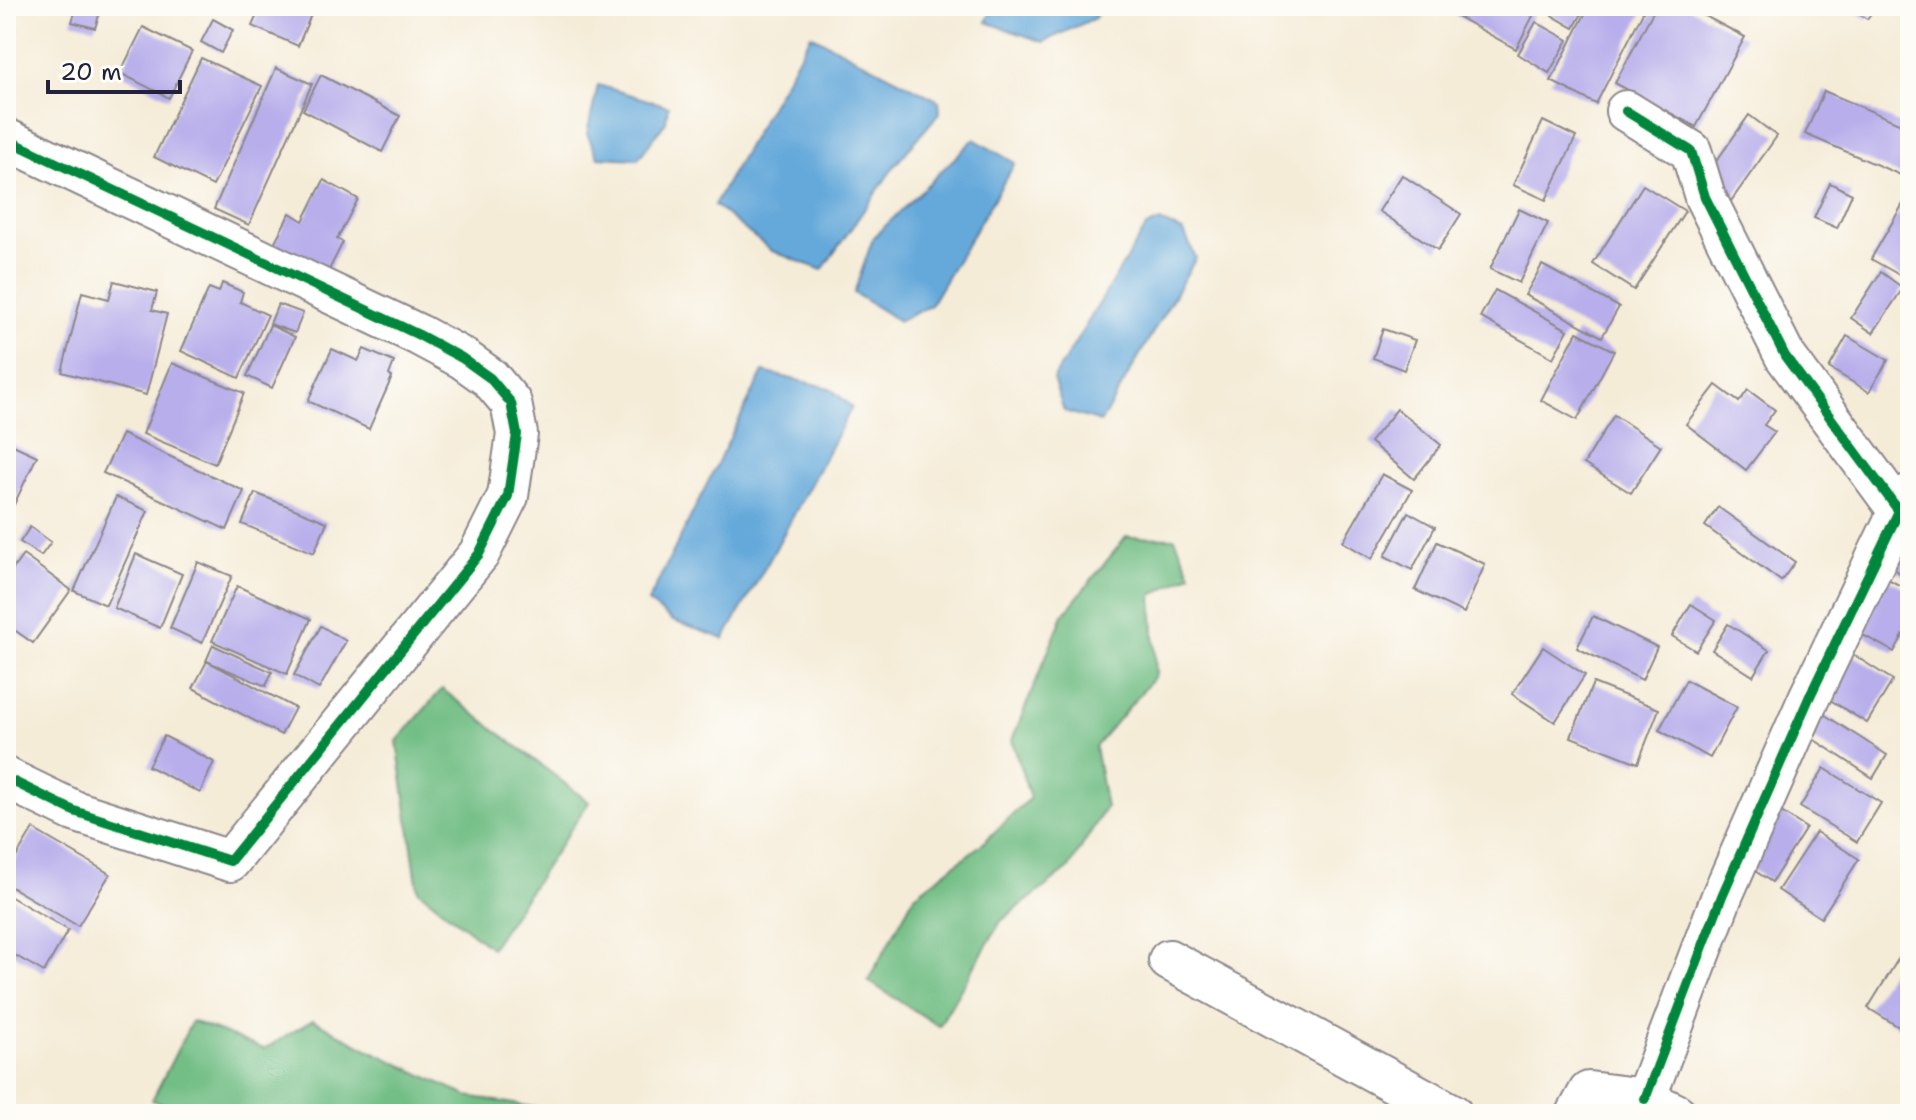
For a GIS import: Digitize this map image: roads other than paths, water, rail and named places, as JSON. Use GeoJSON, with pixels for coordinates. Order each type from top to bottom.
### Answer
{"type":"FeatureCollection","features":[{"type":"Feature","properties":{"kind":"street"},"geometry":{"type":"LineString","coordinates":[[1577,1114],[1589,1092],[1660,1106],[1722,896],[1809,698],[1905,503],[1785,356],[1705,197],[1691,151],[1626,111]]}},
{"type":"Feature","properties":{"kind":"street"},"geometry":{"type":"LineString","coordinates":[[6,139],[462,358],[490,378],[511,403],[517,434],[508,496],[479,554],[230,861],[74,811],[6,778]]}},
{"type":"Feature","properties":{"kind":"street"},"geometry":{"type":"LineString","coordinates":[[1169,960],[1452,1114]]}},
{"type":"Feature","properties":{"kind":"water"},"geometry":{"type":"Polygon","coordinates":[[[994,6],[1100,6],[1095,18],[1043,42],[986,22],[994,6]]]}},
{"type":"Feature","properties":{"kind":"water"},"geometry":{"type":"Polygon","coordinates":[[[811,35],[939,101],[940,112],[896,164],[822,270],[772,251],[714,205],[811,35]]]}},
{"type":"Feature","properties":{"kind":"water"},"geometry":{"type":"Polygon","coordinates":[[[598,85],[668,106],[666,122],[638,159],[598,157],[587,134],[598,85]]]}},
{"type":"Feature","properties":{"kind":"water"},"geometry":{"type":"Polygon","coordinates":[[[974,139],[1015,163],[930,306],[899,321],[854,293],[873,238],[974,139]]]}},
{"type":"Feature","properties":{"kind":"water"},"geometry":{"type":"Polygon","coordinates":[[[1160,221],[1184,232],[1196,258],[1101,422],[1064,411],[1053,379],[1146,227],[1160,221]]]}},
{"type":"Feature","properties":{"kind":"water"},"geometry":{"type":"Polygon","coordinates":[[[763,372],[830,388],[852,407],[724,639],[673,621],[648,602],[763,372]]]}}]}
